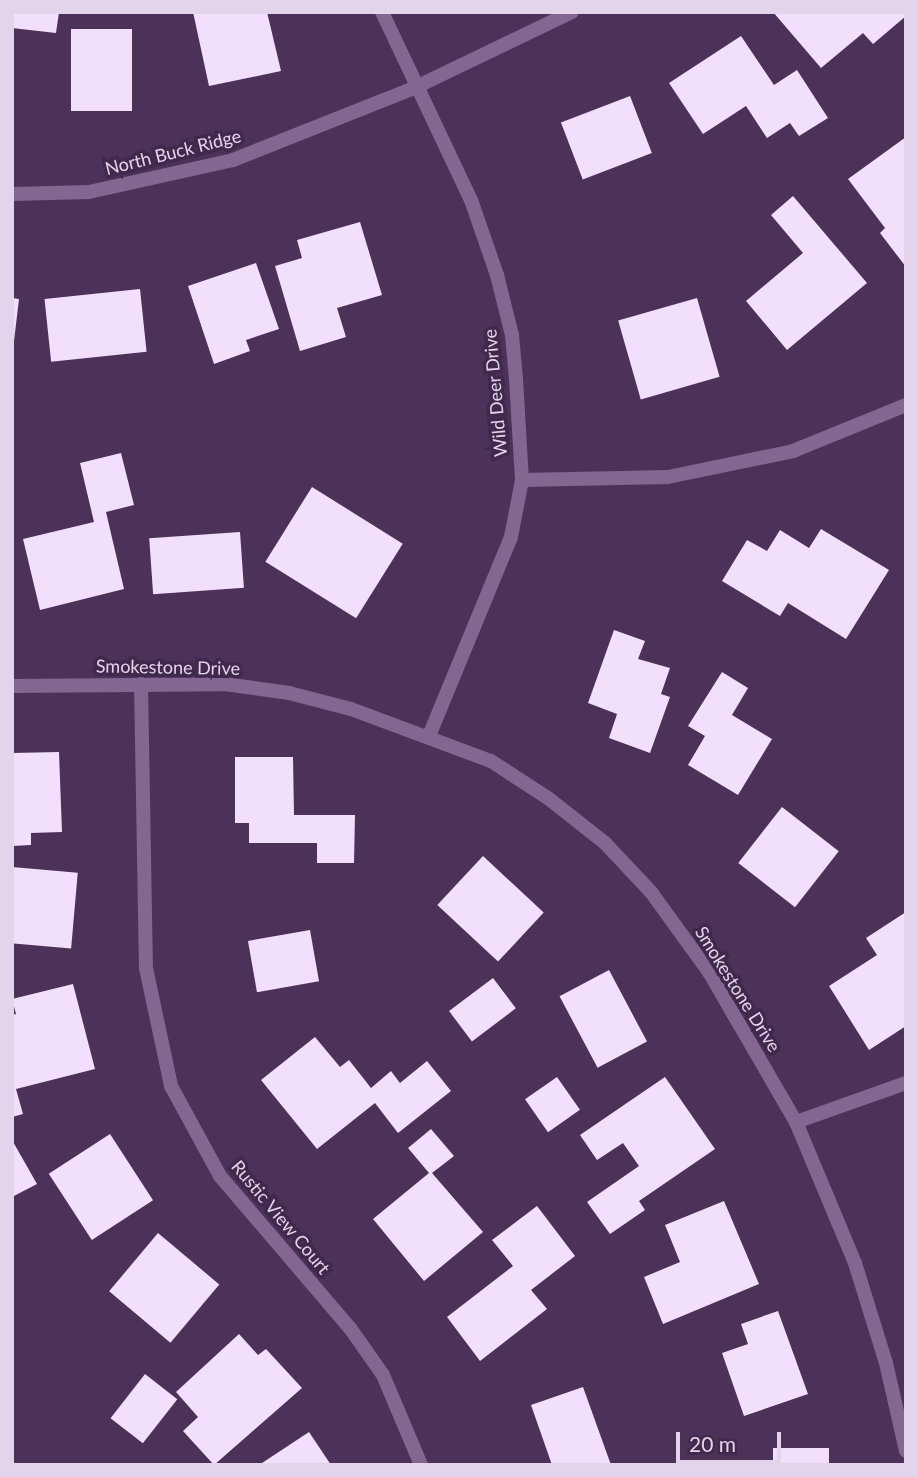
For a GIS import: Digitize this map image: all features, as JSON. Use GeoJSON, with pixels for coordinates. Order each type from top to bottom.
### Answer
{"type":"FeatureCollection","features":[{"type":"Feature","properties":{"kind":"street","name":"Wild Deer Drive"},"geometry":{"type":"LineString","coordinates":[[382,12],[415,87],[471,200],[497,275],[512,335],[522,480],[511,537],[429,736]]}},
{"type":"Feature","properties":{"kind":"street","name":"North Buck Ridge"},"geometry":{"type":"LineString","coordinates":[[12,194],[89,192],[233,160],[415,87],[572,12]]}},
{"type":"Feature","properties":{"kind":"street"},"geometry":{"type":"LineString","coordinates":[[522,480],[668,477],[793,451],[906,405]]}},
{"type":"Feature","properties":{"kind":"street","name":"Rustic View Court"},"geometry":{"type":"LineString","coordinates":[[141,684],[146,968],[171,1086],[220,1176],[350,1328],[383,1375],[421,1465]]}},
{"type":"Feature","properties":{"kind":"street","name":"Smokestone Drive"},"geometry":{"type":"LineString","coordinates":[[12,686],[225,684],[289,693],[429,736],[491,761],[548,798],[614,853],[651,892],[709,972],[796,1122],[855,1263],[886,1363],[906,1451]]}},
{"type":"Feature","properties":{"kind":"street"},"geometry":{"type":"LineString","coordinates":[[796,1122],[906,1083]]}},
{"type":"Feature","properties":{"kind":"building"},"geometry":{"type":"Polygon","coordinates":[[[14,12],[59,12],[56,33],[12,28],[14,12]]]}},
{"type":"Feature","properties":{"kind":"building"},"geometry":{"type":"Polygon","coordinates":[[[193,12],[267,12],[281,71],[209,86],[193,12]]]}},
{"type":"Feature","properties":{"kind":"building"},"geometry":{"type":"Polygon","coordinates":[[[773,12],[906,12],[906,16],[873,44],[863,33],[821,68],[773,12]]]}},
{"type":"Feature","properties":{"kind":"building"},"geometry":{"type":"Polygon","coordinates":[[[71,29],[132,29],[132,111],[71,111],[71,29]]]}},
{"type":"Feature","properties":{"kind":"building"},"geometry":{"type":"Polygon","coordinates":[[[741,36],[774,85],[797,70],[828,118],[799,136],[790,123],[767,138],[746,106],[703,134],[669,83],[741,36]]]}},
{"type":"Feature","properties":{"kind":"building"},"geometry":{"type":"Polygon","coordinates":[[[630,96],[652,153],[583,179],[561,123],[630,96]]]}},
{"type":"Feature","properties":{"kind":"building"},"geometry":{"type":"Polygon","coordinates":[[[906,137],[906,267],[880,233],[885,228],[848,179],[906,137]]]}},
{"type":"Feature","properties":{"kind":"building"},"geometry":{"type":"Polygon","coordinates":[[[793,196],[867,283],[787,350],[746,301],[803,253],[771,215],[793,196]]]}},
{"type":"Feature","properties":{"kind":"building"},"geometry":{"type":"Polygon","coordinates":[[[360,222],[382,295],[337,308],[346,337],[300,351],[275,266],[302,258],[297,240],[360,222]]]}},
{"type":"Feature","properties":{"kind":"building"},"geometry":{"type":"Polygon","coordinates":[[[256,263],[279,329],[246,340],[250,351],[214,364],[188,286],[256,263]]]}},
{"type":"Feature","properties":{"kind":"building"},"geometry":{"type":"Polygon","coordinates":[[[140,289],[147,352],[51,362],[45,299],[140,289]]]}},
{"type":"Feature","properties":{"kind":"building"},"geometry":{"type":"Polygon","coordinates":[[[12,298],[19,299],[14,341],[12,341],[12,298]]]}},
{"type":"Feature","properties":{"kind":"building"},"geometry":{"type":"Polygon","coordinates":[[[697,298],[720,377],[641,399],[618,321],[697,298]]]}},
{"type":"Feature","properties":{"kind":"building"},"geometry":{"type":"Polygon","coordinates":[[[121,453],[134,505],[106,512],[124,589],[40,610],[23,539],[94,522],[80,463],[121,453]]]}},
{"type":"Feature","properties":{"kind":"building"},"geometry":{"type":"Polygon","coordinates":[[[312,487],[403,544],[356,618],[265,562],[312,487]]]}},
{"type":"Feature","properties":{"kind":"building"},"geometry":{"type":"Polygon","coordinates":[[[821,529],[889,570],[846,639],[788,603],[780,616],[722,581],[747,540],[767,551],[780,530],[809,548],[821,529]]]}},
{"type":"Feature","properties":{"kind":"building"},"geometry":{"type":"Polygon","coordinates":[[[240,532],[244,588],[153,594],[149,538],[240,532]]]}},
{"type":"Feature","properties":{"kind":"building"},"geometry":{"type":"Polygon","coordinates":[[[614,630],[645,641],[638,659],[670,668],[661,694],[670,697],[650,753],[609,738],[617,714],[588,703],[614,630]]]}},
{"type":"Feature","properties":{"kind":"building"},"geometry":{"type":"Polygon","coordinates":[[[722,672],[748,688],[732,715],[772,739],[738,795],[688,765],[705,736],[688,726],[722,672]]]}},
{"type":"Feature","properties":{"kind":"building"},"geometry":{"type":"Polygon","coordinates":[[[59,752],[62,832],[31,833],[31,845],[12,846],[12,753],[59,752]]]}},
{"type":"Feature","properties":{"kind":"building"},"geometry":{"type":"Polygon","coordinates":[[[235,757],[293,757],[294,815],[355,815],[354,863],[317,863],[317,843],[249,843],[249,823],[235,823],[235,757]]]}},
{"type":"Feature","properties":{"kind":"building"},"geometry":{"type":"Polygon","coordinates":[[[782,807],[839,851],[795,907],[738,863],[782,807]]]}},
{"type":"Feature","properties":{"kind":"building"},"geometry":{"type":"Polygon","coordinates":[[[483,856],[544,913],[498,962],[437,905],[483,856]]]}},
{"type":"Feature","properties":{"kind":"building"},"geometry":{"type":"Polygon","coordinates":[[[12,867],[78,873],[71,948],[12,943],[12,867]]]}},
{"type":"Feature","properties":{"kind":"building"},"geometry":{"type":"Polygon","coordinates":[[[906,912],[906,1026],[869,1050],[829,986],[877,955],[866,938],[906,912]]]}},
{"type":"Feature","properties":{"kind":"building"},"geometry":{"type":"Polygon","coordinates":[[[310,930],[319,981],[257,992],[248,941],[310,930]]]}},
{"type":"Feature","properties":{"kind":"building"},"geometry":{"type":"Polygon","coordinates":[[[609,970],[647,1042],[598,1068],[560,996],[609,970]]]}},
{"type":"Feature","properties":{"kind":"building"},"geometry":{"type":"Polygon","coordinates":[[[493,978],[516,1008],[472,1041],[449,1011],[493,978]]]}},
{"type":"Feature","properties":{"kind":"building"},"geometry":{"type":"Polygon","coordinates":[[[73,984],[95,1069],[16,1089],[23,1114],[12,1117],[12,1015],[16,1014],[12,999],[73,984]]]}},
{"type":"Feature","properties":{"kind":"building"},"geometry":{"type":"Polygon","coordinates":[[[315,1037],[340,1067],[349,1060],[371,1088],[391,1071],[400,1083],[427,1061],[451,1091],[398,1133],[375,1103],[317,1149],[261,1080],[315,1037]]]}},
{"type":"Feature","properties":{"kind":"building"},"geometry":{"type":"Polygon","coordinates":[[[557,1077],[580,1110],[548,1132],[525,1099],[557,1077]]]}},
{"type":"Feature","properties":{"kind":"building"},"geometry":{"type":"Polygon","coordinates":[[[665,1077],[715,1149],[639,1201],[645,1210],[610,1234],[587,1202],[639,1166],[623,1143],[597,1160],[580,1135],[665,1077]]]}},
{"type":"Feature","properties":{"kind":"building"},"geometry":{"type":"Polygon","coordinates":[[[431,1129],[454,1156],[432,1173],[483,1232],[424,1281],[373,1219],[429,1173],[408,1148],[431,1129]]]}},
{"type":"Feature","properties":{"kind":"building"},"geometry":{"type":"Polygon","coordinates":[[[110,1134],[153,1200],[92,1240],[49,1174],[110,1134]]]}},
{"type":"Feature","properties":{"kind":"building"},"geometry":{"type":"Polygon","coordinates":[[[12,1140],[37,1184],[12,1197],[12,1140]]]}},
{"type":"Feature","properties":{"kind":"building"},"geometry":{"type":"Polygon","coordinates":[[[724,1201],[759,1284],[663,1324],[644,1277],[680,1262],[665,1225],[724,1201]]]}},
{"type":"Feature","properties":{"kind":"building"},"geometry":{"type":"Polygon","coordinates":[[[537,1206],[575,1256],[531,1290],[547,1309],[480,1361],[447,1317],[513,1266],[492,1240],[537,1206]]]}},
{"type":"Feature","properties":{"kind":"building"},"geometry":{"type":"Polygon","coordinates":[[[158,1233],[219,1284],[170,1343],[109,1291],[158,1233]]]}},
{"type":"Feature","properties":{"kind":"building"},"geometry":{"type":"Polygon","coordinates":[[[778,1311],[808,1394],[744,1416],[722,1353],[748,1344],[741,1324],[778,1311]]]}},
{"type":"Feature","properties":{"kind":"building"},"geometry":{"type":"Polygon","coordinates":[[[239,1334],[258,1355],[266,1349],[302,1388],[214,1465],[183,1431],[198,1417],[176,1392],[239,1334]]]}},
{"type":"Feature","properties":{"kind":"building"},"geometry":{"type":"Polygon","coordinates":[[[145,1374],[177,1399],[143,1443],[111,1418],[145,1374]]]}},
{"type":"Feature","properties":{"kind":"building"},"geometry":{"type":"Polygon","coordinates":[[[583,1387],[611,1465],[552,1465],[531,1405],[583,1387]]]}},
{"type":"Feature","properties":{"kind":"building"},"geometry":{"type":"Polygon","coordinates":[[[309,1432],[331,1465],[259,1465],[309,1432]]]}},
{"type":"Feature","properties":{"kind":"building"},"geometry":{"type":"Polygon","coordinates":[[[773,1448],[829,1448],[829,1465],[773,1465],[773,1448]]]}}]}
